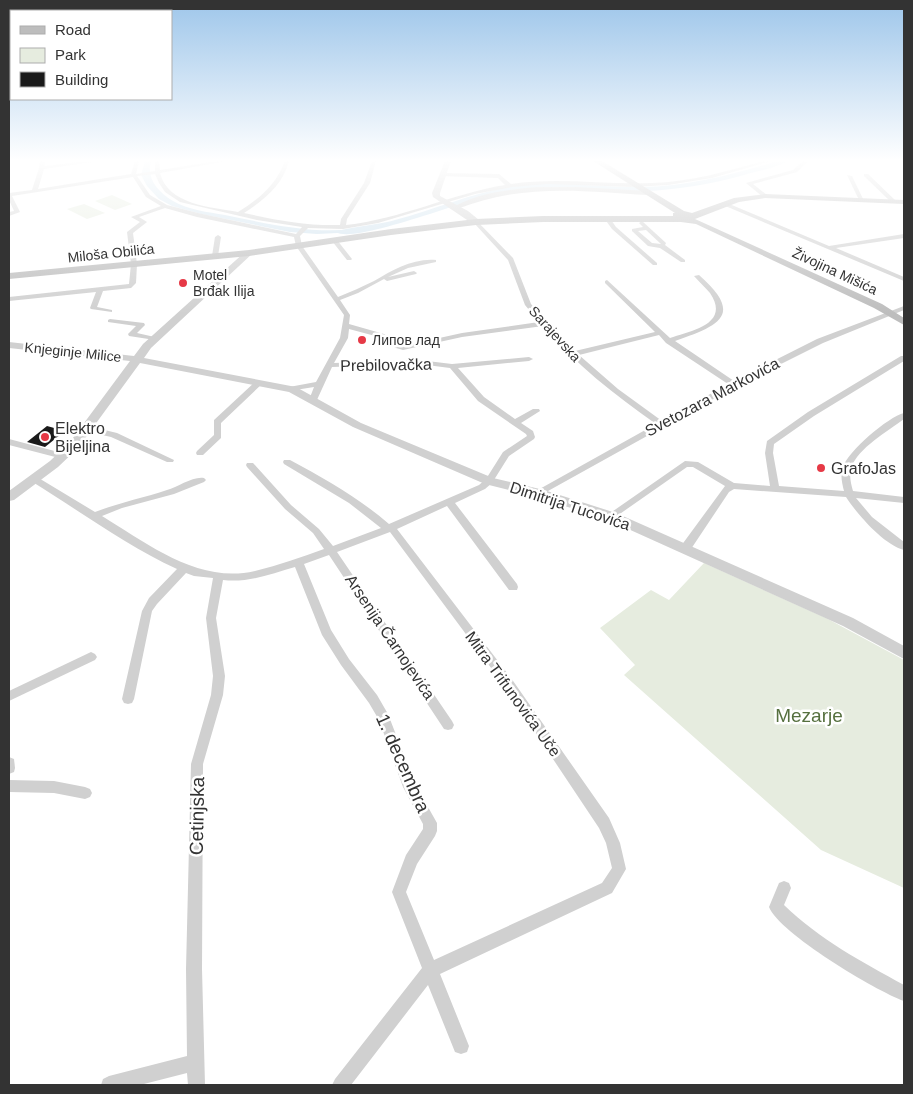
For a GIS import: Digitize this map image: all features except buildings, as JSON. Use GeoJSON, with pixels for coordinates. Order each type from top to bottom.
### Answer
{"type":"FeatureCollection","features":[{"type":"Feature","properties":{"kind":"main road","name":"Živojina Mišića"},"geometry":{"type":"LineString","coordinates":[[678,212],[891,313],[904,322]]}},
{"type":"Feature","properties":{"kind":"main road"},"geometry":{"type":"LineString","coordinates":[[684,216],[697,212]]}},
{"type":"Feature","properties":{"kind":"main road","name":"Miloša Obilića"},"geometry":{"type":"LineString","coordinates":[[9,276],[249,253],[476,222],[544,218],[638,219],[684,216]]}},
{"type":"Feature","properties":{"kind":"street"},"geometry":{"type":"LineString","coordinates":[[9,299],[131,286],[133,284],[134,264],[130,232],[144,222],[134,217],[148,212]]}},
{"type":"Feature","properties":{"kind":"street"},"geometry":{"type":"LineString","coordinates":[[187,212],[298,235]]}},
{"type":"Feature","properties":{"kind":"street"},"geometry":{"type":"LineString","coordinates":[[231,212],[305,227],[343,227],[410,212]]}},
{"type":"Feature","properties":{"kind":"street"},"geometry":{"type":"LineString","coordinates":[[343,227],[344,219],[348,212]]}},
{"type":"Feature","properties":{"kind":"street"},"geometry":{"type":"LineString","coordinates":[[460,212],[476,222]]}},
{"type":"Feature","properties":{"kind":"street"},"geometry":{"type":"LineString","coordinates":[[744,212],[904,278]]}},
{"type":"Feature","properties":{"kind":"street"},"geometry":{"type":"LineString","coordinates":[[607,218],[614,228],[655,264]]}},
{"type":"Feature","properties":{"kind":"street"},"geometry":{"type":"LineString","coordinates":[[638,219],[664,244]]}},
{"type":"Feature","properties":{"kind":"street","name":"Sarajevska"},"geometry":{"type":"LineString","coordinates":[[476,222],[511,259],[528,305],[544,324],[572,354],[615,391],[661,424]]}},
{"type":"Feature","properties":{"kind":"street"},"geometry":{"type":"LineString","coordinates":[[305,227],[298,235],[299,246],[347,316],[344,338],[319,384],[313,400]]}},
{"type":"Feature","properties":{"kind":"street"},"geometry":{"type":"LineString","coordinates":[[646,228],[634,230],[650,245],[662,246],[683,261]]}},
{"type":"Feature","properties":{"kind":"street"},"geometry":{"type":"LineString","coordinates":[[829,248],[904,236]]}},
{"type":"Feature","properties":{"kind":"street"},"geometry":{"type":"LineString","coordinates":[[215,256],[218,237]]}},
{"type":"Feature","properties":{"kind":"street"},"geometry":{"type":"LineString","coordinates":[[335,241],[349,259]]}},
{"type":"Feature","properties":{"kind":"street"},"geometry":{"type":"LineString","coordinates":[[9,498],[63,456],[88,429],[137,360],[156,338],[249,253]]}},
{"type":"Feature","properties":{"kind":"street"},"geometry":{"type":"LineString","coordinates":[[376,282],[391,272],[407,266],[434,261]]}},
{"type":"Feature","properties":{"kind":"street"},"geometry":{"type":"LineString","coordinates":[[336,299],[376,282],[414,273]]}},
{"type":"Feature","properties":{"kind":"street"},"geometry":{"type":"LineString","coordinates":[[669,341],[712,324],[716,318],[719,305],[717,297],[713,290],[697,276]]}},
{"type":"Feature","properties":{"kind":"street"},"geometry":{"type":"LineString","coordinates":[[607,282],[669,341],[734,384]]}},
{"type":"Feature","properties":{"kind":"street"},"geometry":{"type":"LineString","coordinates":[[100,290],[93,308],[110,311]]}},
{"type":"Feature","properties":{"kind":"street","name":"Svetozara Markovića"},"geometry":{"type":"LineString","coordinates":[[539,493],[734,384],[820,341],[904,308]]}},
{"type":"Feature","properties":{"kind":"street"},"geometry":{"type":"LineString","coordinates":[[110,321],[141,325],[132,334],[156,338]]}},
{"type":"Feature","properties":{"kind":"street"},"geometry":{"type":"LineString","coordinates":[[347,326],[379,334],[403,348],[462,334],[544,324]]}},
{"type":"Feature","properties":{"kind":"street"},"geometry":{"type":"LineString","coordinates":[[572,354],[660,333]]}},
{"type":"Feature","properties":{"kind":"street","name":"Knjeginje Milice"},"geometry":{"type":"LineString","coordinates":[[9,345],[137,360]]}},
{"type":"Feature","properties":{"kind":"street"},"geometry":{"type":"LineString","coordinates":[[775,489],[769,453],[770,443],[858,384],[904,358]]}},
{"type":"Feature","properties":{"kind":"street"},"geometry":{"type":"LineString","coordinates":[[452,366],[529,359]]}},
{"type":"Feature","properties":{"kind":"street","name":"Dimitrija Tucovića"},"geometry":{"type":"LineString","coordinates":[[137,360],[292,390],[357,425],[489,481],[539,493],[610,516],[848,622],[904,653]]}},
{"type":"Feature","properties":{"kind":"street","name":"Prebilovačka"},"geometry":{"type":"LineString","coordinates":[[330,365],[419,362],[452,366],[482,399],[530,433],[531,437],[506,454],[489,481]]}},
{"type":"Feature","properties":{"kind":"street"},"geometry":{"type":"LineString","coordinates":[[200,453],[218,436],[217,422],[259,383]]}},
{"type":"Feature","properties":{"kind":"street"},"geometry":{"type":"LineString","coordinates":[[292,390],[319,384]]}},
{"type":"Feature","properties":{"kind":"street"},"geometry":{"type":"LineString","coordinates":[[514,423],[536,411]]}},
{"type":"Feature","properties":{"kind":"street"},"geometry":{"type":"LineString","coordinates":[[904,415],[870,440],[851,459],[847,466],[846,475],[850,494],[863,516],[904,547]]}},
{"type":"Feature","properties":{"kind":"street"},"geometry":{"type":"LineString","coordinates":[[88,429],[114,435],[170,460]]}},
{"type":"Feature","properties":{"kind":"street"},"geometry":{"type":"LineString","coordinates":[[9,442],[63,456]]}},
{"type":"Feature","properties":{"kind":"street"},"geometry":{"type":"LineString","coordinates":[[287,462],[365,509],[390,528]]}},
{"type":"Feature","properties":{"kind":"street","name":"Arsenija Čarnojevića"},"geometry":{"type":"LineString","coordinates":[[250,464],[288,507],[316,530],[448,725]]}},
{"type":"Feature","properties":{"kind":"street"},"geometry":{"type":"LineString","coordinates":[[610,516],[685,464],[695,464],[732,486],[850,494],[904,500]]}},
{"type":"Feature","properties":{"kind":"street"},"geometry":{"type":"LineString","coordinates":[[34,479],[161,558],[194,572],[219,575],[254,575],[298,562],[390,528],[482,487],[489,481]]}},
{"type":"Feature","properties":{"kind":"street"},"geometry":{"type":"LineString","coordinates":[[93,516],[119,506],[171,492],[201,480]]}},
{"type":"Feature","properties":{"kind":"street"},"geometry":{"type":"LineString","coordinates":[[685,549],[726,490],[732,486]]}},
{"type":"Feature","properties":{"kind":"street"},"geometry":{"type":"LineString","coordinates":[[449,502],[513,587]]}},
{"type":"Feature","properties":{"kind":"street","name":"Mitra Trifunovića Uče"},"geometry":{"type":"LineString","coordinates":[[390,528],[507,681],[604,823],[613,843],[620,869],[607,888],[430,970]]}},
{"type":"Feature","properties":{"kind":"street","name":"1. decembra"},"geometry":{"type":"LineString","coordinates":[[298,562],[326,632],[345,662],[373,698],[384,718],[410,787],[430,823],[430,831],[411,860],[399,892],[461,1046]]}},
{"type":"Feature","properties":{"kind":"street"},"geometry":{"type":"LineString","coordinates":[[128,698],[147,611],[152,601],[184,568]]}},
{"type":"Feature","properties":{"kind":"street","name":"Cetinjska"},"geometry":{"type":"LineString","coordinates":[[196,1085],[194,969],[197,764],[218,695],[212,618],[219,575]]}},
{"type":"Feature","properties":{"kind":"street"},"geometry":{"type":"LineString","coordinates":[[9,696],[91,657]]}},
{"type":"Feature","properties":{"kind":"street"},"geometry":{"type":"LineString","coordinates":[[9,763],[9,768]]}},
{"type":"Feature","properties":{"kind":"street"},"geometry":{"type":"LineString","coordinates":[[9,786],[54,787],[85,793]]}},
{"type":"Feature","properties":{"kind":"street"},"geometry":{"type":"LineString","coordinates":[[784,888],[776,906],[789,920],[821,945],[904,993]]}},
{"type":"Feature","properties":{"kind":"street"},"geometry":{"type":"LineString","coordinates":[[342,1085],[430,970]]}},
{"type":"Feature","properties":{"kind":"street"},"geometry":{"type":"LineString","coordinates":[[109,1085],[196,1062]]}},
{"type":"Feature","properties":{"kind":"green space"},"geometry":{"type":"Polygon","coordinates":[[[73,212],[105,213],[87,219],[73,212]]]}},
{"type":"Feature","properties":{"kind":"green space","name":"Mezarje"},"geometry":{"type":"Polygon","coordinates":[[[704,563],[826,618],[904,660],[904,888],[821,850],[624,675],[635,665],[600,628],[651,590],[669,600],[704,563]]]}},
{"type":"Feature","properties":{"kind":"water"},"geometry":{"type":"Polygon","coordinates":[[[194,212],[225,215],[274,225],[306,229],[355,229],[358,232],[317,234],[290,232],[194,212]]]}},
{"type":"Feature","properties":{"kind":"waterway"},"geometry":{"type":"LineString","coordinates":[[340,232],[396,222],[428,212]]}},
{"type":"Feature","properties":{"kind":"place","name":"Motel Brđak Ilija"},"geometry":{"type":"Point","coordinates":[183,283]}},
{"type":"Feature","properties":{"kind":"place","name":"Липов лад"},"geometry":{"type":"Point","coordinates":[362,340]}},
{"type":"Feature","properties":{"kind":"place","name":"Elektro Bijeljina"},"geometry":{"type":"Point","coordinates":[45,437]}},
{"type":"Feature","properties":{"kind":"place","name":"GrafoJas"},"geometry":{"type":"Point","coordinates":[821,468]}}]}
